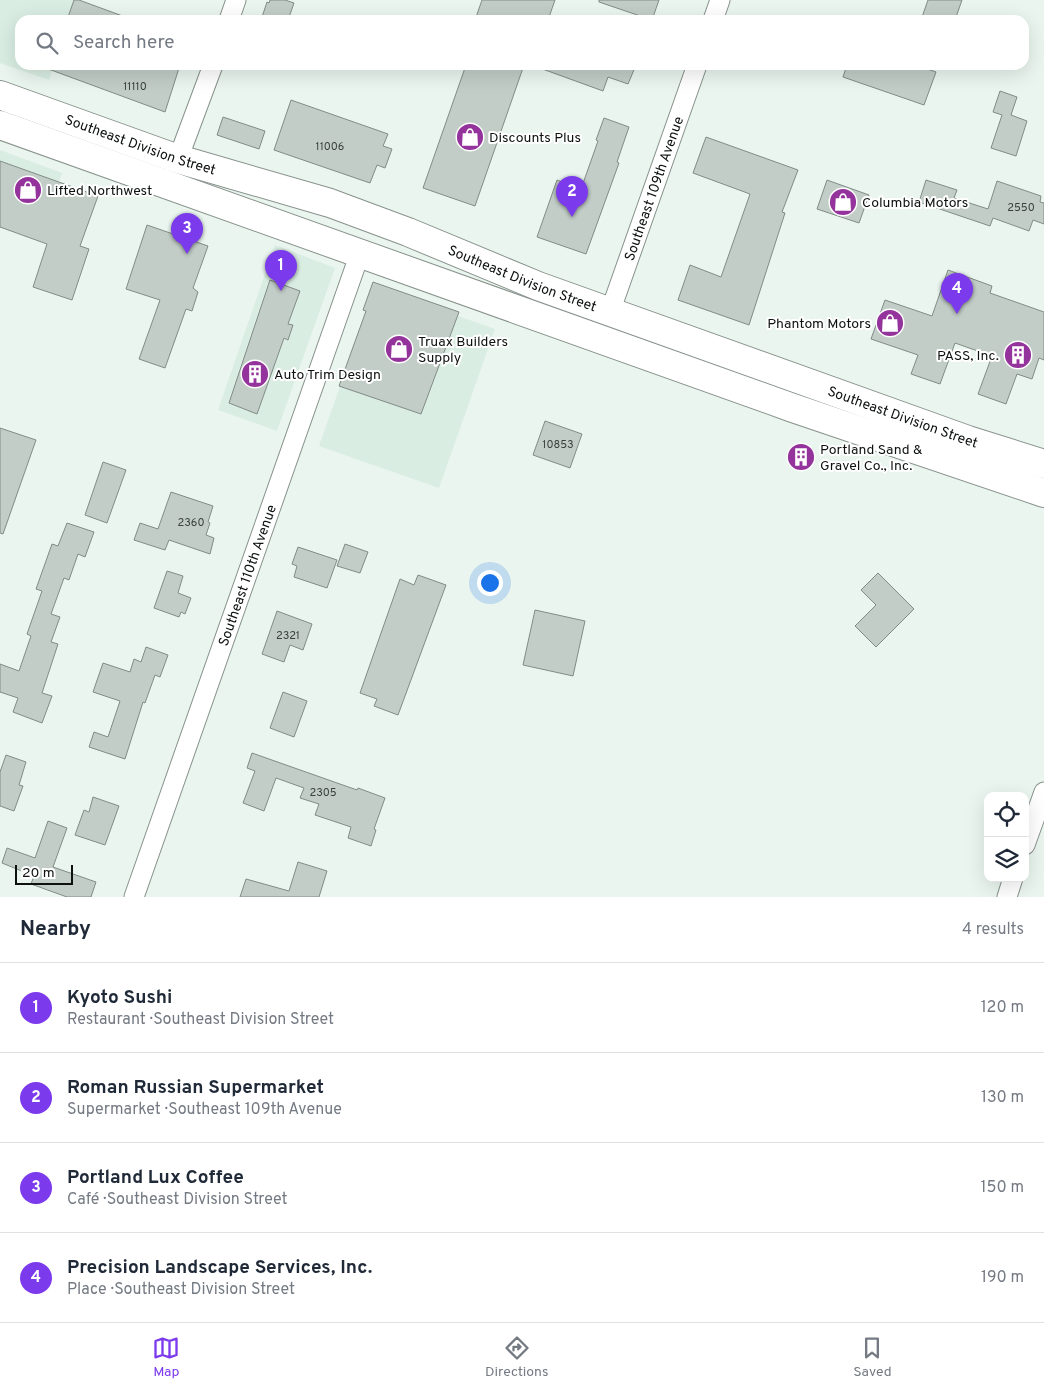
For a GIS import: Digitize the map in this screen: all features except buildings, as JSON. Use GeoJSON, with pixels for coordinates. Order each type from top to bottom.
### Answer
{"type":"FeatureCollection","features":[{"type":"Feature","properties":{"kind":"main road","name":"Southeast Division Street"},"geometry":{"type":"LineString","coordinates":[[0,95],[178,159],[330,203],[408,232],[538,286],[968,440],[1044,464]]}},
{"type":"Feature","properties":{"kind":"main road","name":"Southeast Division Street"},"geometry":{"type":"LineString","coordinates":[[0,125],[792,408],[1044,493]]}},
{"type":"Feature","properties":{"kind":"main road"},"geometry":{"type":"LineString","coordinates":[[360,253],[376,241],[388,243],[471,271],[488,266]]}},
{"type":"Feature","properties":{"kind":"main road"},"geometry":{"type":"LineString","coordinates":[[569,327],[610,312]]}},
{"type":"Feature","properties":{"kind":"street"},"geometry":{"type":"LineString","coordinates":[[231,15],[236,0]]}},
{"type":"Feature","properties":{"kind":"street"},"geometry":{"type":"LineString","coordinates":[[715,15],[720,0]]}},
{"type":"Feature","properties":{"kind":"street"},"geometry":{"type":"LineString","coordinates":[[178,159],[211,70]]}},
{"type":"Feature","properties":{"kind":"street","name":"Southeast 109th Avenue"},"geometry":{"type":"LineString","coordinates":[[610,312],[695,70]]}},
{"type":"Feature","properties":{"kind":"street","name":"Southeast 110th Avenue"},"geometry":{"type":"LineString","coordinates":[[134,897],[360,253]]}},
{"type":"Feature","properties":{"kind":"street"},"geometry":{"type":"LineString","coordinates":[[1028,837],[1044,792]]}},
{"type":"Feature","properties":{"kind":"street"},"geometry":{"type":"LineString","coordinates":[[1007,897],[1013,882]]}},
{"type":"Feature","properties":{"kind":"shaded area"},"geometry":{"type":"Polygon","coordinates":[[[0,0],[76,0],[71,15],[15,15],[15,68],[0,63],[0,0]]]}},
{"type":"Feature","properties":{"kind":"shaded area"},"geometry":{"type":"Polygon","coordinates":[[[20,70],[52,70],[49,80],[20,70]]]}},
{"type":"Feature","properties":{"kind":"shaded area"},"geometry":{"type":"Polygon","coordinates":[[[0,150],[62,173],[39,241],[0,227],[0,150]]]}},
{"type":"Feature","properties":{"kind":"shaded area"},"geometry":{"type":"Polygon","coordinates":[[[275,245],[335,268],[277,431],[218,410],[275,245]]]}},
{"type":"Feature","properties":{"kind":"shaded area"},"geometry":{"type":"Polygon","coordinates":[[[375,287],[495,329],[439,488],[319,446],[375,287]]]}},
{"type":"Feature","properties":{"kind":"place","name":"Discounts Plus"},"geometry":{"type":"Point","coordinates":[470,137]}},
{"type":"Feature","properties":{"kind":"place","name":"Lifted Northwest"},"geometry":{"type":"Point","coordinates":[28,190]}},
{"type":"Feature","properties":{"kind":"place","name":"Columbia Motors"},"geometry":{"type":"Point","coordinates":[843,202]}},
{"type":"Feature","properties":{"kind":"place","name":"Roman Russian Supermarket"},"geometry":{"type":"Point","coordinates":[572,217]}},
{"type":"Feature","properties":{"kind":"place","name":"Portland Lux Coffee"},"geometry":{"type":"Point","coordinates":[187,254]}},
{"type":"Feature","properties":{"kind":"place","name":"Kyoto Sushi"},"geometry":{"type":"Point","coordinates":[281,291]}},
{"type":"Feature","properties":{"kind":"place","name":"Precision Landscape Services, Inc."},"geometry":{"type":"Point","coordinates":[957,314]}},
{"type":"Feature","properties":{"kind":"place","name":"Phantom Motors"},"geometry":{"type":"Point","coordinates":[890,323]}},
{"type":"Feature","properties":{"kind":"place","name":"Truax Builders Supply"},"geometry":{"type":"Point","coordinates":[399,349]}},
{"type":"Feature","properties":{"kind":"place","name":"PASS, Inc."},"geometry":{"type":"Point","coordinates":[1018,355]}},
{"type":"Feature","properties":{"kind":"place","name":"Auto Trim Design"},"geometry":{"type":"Point","coordinates":[255,374]}},
{"type":"Feature","properties":{"kind":"place","name":"Portland Sand & Gravel Co., Inc."},"geometry":{"type":"Point","coordinates":[801,457]}}]}
